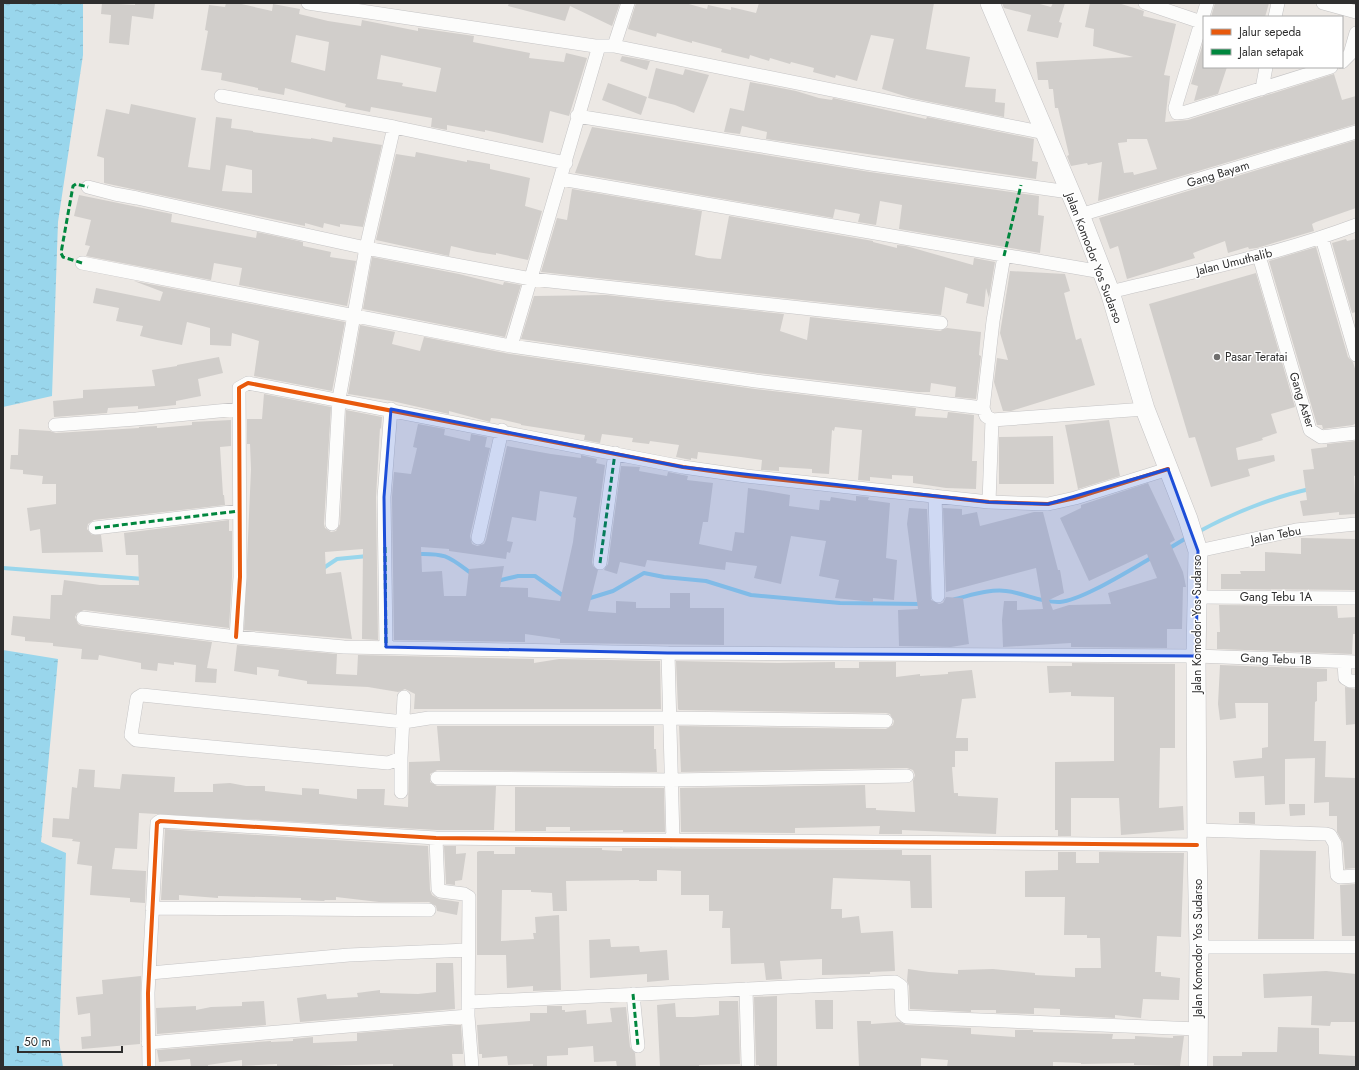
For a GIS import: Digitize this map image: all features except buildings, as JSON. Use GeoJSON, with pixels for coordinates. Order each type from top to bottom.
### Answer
{"type":"FeatureCollection","features":[{"type":"Feature","properties":{"kind":"street"},"geometry":{"type":"LineString","coordinates":[[308,3],[324,4],[599,46],[614,46],[1045,133]]}},
{"type":"Feature","properties":{"kind":"street"},"geometry":{"type":"LineString","coordinates":[[614,46],[628,3]]}},
{"type":"Feature","properties":{"kind":"street"},"geometry":{"type":"LineString","coordinates":[[1145,3],[1201,22]]}},
{"type":"Feature","properties":{"kind":"street"},"geometry":{"type":"LineString","coordinates":[[1207,3],[1175,111],[1177,113],[1186,112],[1328,68]]}},
{"type":"Feature","properties":{"kind":"street"},"geometry":{"type":"LineString","coordinates":[[1275,16],[1278,3]]}},
{"type":"Feature","properties":{"kind":"street"},"geometry":{"type":"LineString","coordinates":[[1324,3],[1356,12]]}},
{"type":"Feature","properties":{"kind":"street","name":"Jalan Komodor Yos Sudarso"},"geometry":{"type":"LineString","coordinates":[[987,4],[1045,133],[1080,215],[1110,292],[1145,409],[1188,519],[1197,548],[1196,838],[1199,947],[1198,1067]]}},
{"type":"Feature","properties":{"kind":"street"},"geometry":{"type":"LineString","coordinates":[[1343,61],[1350,54],[1356,33]]}},
{"type":"Feature","properties":{"kind":"street"},"geometry":{"type":"LineString","coordinates":[[511,346],[566,163],[578,116],[599,46]]}},
{"type":"Feature","properties":{"kind":"street"},"geometry":{"type":"LineString","coordinates":[[1262,89],[1266,68]]}},
{"type":"Feature","properties":{"kind":"street"},"geometry":{"type":"LineString","coordinates":[[221,96],[394,127],[566,163]]}},
{"type":"Feature","properties":{"kind":"street"},"geometry":{"type":"LineString","coordinates":[[578,116],[871,164],[1069,192]]}},
{"type":"Feature","properties":{"kind":"street"},"geometry":{"type":"LineString","coordinates":[[332,524],[340,399],[356,315],[366,248],[394,127]]}},
{"type":"Feature","properties":{"kind":"street","name":"Gang Bayam"},"geometry":{"type":"LineString","coordinates":[[1080,215],[1356,132]]}},
{"type":"Feature","properties":{"kind":"street"},"geometry":{"type":"LineString","coordinates":[[560,179],[1102,272]]}},
{"type":"Feature","properties":{"kind":"street"},"geometry":{"type":"LineString","coordinates":[[88,187],[366,248],[531,279],[941,323]]}},
{"type":"Feature","properties":{"kind":"street","name":"Jalan Umuthalib"},"geometry":{"type":"LineString","coordinates":[[1110,292],[1259,256],[1322,238],[1356,225]]}},
{"type":"Feature","properties":{"kind":"street"},"geometry":{"type":"LineString","coordinates":[[1322,238],[1350,315],[1356,355]]}},
{"type":"Feature","properties":{"kind":"street"},"geometry":{"type":"LineString","coordinates":[[1004,256],[993,320],[983,408],[986,416],[992,420],[1145,409]]}},
{"type":"Feature","properties":{"kind":"street","name":"Gang Aster"},"geometry":{"type":"LineString","coordinates":[[1259,256],[1310,430],[1321,436],[1356,433]]}},
{"type":"Feature","properties":{"kind":"street"},"geometry":{"type":"LineString","coordinates":[[82,263],[511,346],[756,381],[983,408]]}},
{"type":"Feature","properties":{"kind":"street"},"geometry":{"type":"LineString","coordinates":[[236,637],[240,577],[239,388],[248,383],[502,430],[683,467],[746,476],[988,502],[1048,504],[1075,498],[1168,470]]}},
{"type":"Feature","properties":{"kind":"street"},"geometry":{"type":"LineString","coordinates":[[55,425],[239,409]]}},
{"type":"Feature","properties":{"kind":"street"},"geometry":{"type":"LineString","coordinates":[[386,647],[384,497],[391,409]]}},
{"type":"Feature","properties":{"kind":"street"},"geometry":{"type":"LineString","coordinates":[[988,502],[992,420]]}},
{"type":"Feature","properties":{"kind":"street"},"geometry":{"type":"LineString","coordinates":[[478,538],[502,430]]}},
{"type":"Feature","properties":{"kind":"street"},"geometry":{"type":"LineString","coordinates":[[600,563],[615,453]]}},
{"type":"Feature","properties":{"kind":"street"},"geometry":{"type":"LineString","coordinates":[[935,496],[938,596]]}},
{"type":"Feature","properties":{"kind":"street"},"geometry":{"type":"LineString","coordinates":[[95,528],[239,511]]}},
{"type":"Feature","properties":{"kind":"street","name":"Jalan Tebu"},"geometry":{"type":"LineString","coordinates":[[1197,548],[1296,530],[1356,524]]}},
{"type":"Feature","properties":{"kind":"street","name":"Gang Tebu 1A"},"geometry":{"type":"LineString","coordinates":[[1197,597],[1356,598]]}},
{"type":"Feature","properties":{"kind":"street","name":"Gang Tebu 1B"},"geometry":{"type":"LineString","coordinates":[[83,618],[236,637],[344,647],[668,653],[1196,656],[1350,662]]}},
{"type":"Feature","properties":{"kind":"street"},"geometry":{"type":"LineString","coordinates":[[668,653],[673,841]]}},
{"type":"Feature","properties":{"kind":"street"},"geometry":{"type":"LineString","coordinates":[[1350,662],[1345,678],[1350,681],[1356,681]]}},
{"type":"Feature","properties":{"kind":"street"},"geometry":{"type":"LineString","coordinates":[[401,758],[383,764],[136,740],[131,735],[135,704],[137,698],[142,695],[404,722],[429,718],[669,718],[886,721]]}},
{"type":"Feature","properties":{"kind":"street"},"geometry":{"type":"LineString","coordinates":[[401,792],[404,697]]}},
{"type":"Feature","properties":{"kind":"street"},"geometry":{"type":"LineString","coordinates":[[437,778],[672,780],[907,776]]}},
{"type":"Feature","properties":{"kind":"street"},"geometry":{"type":"LineString","coordinates":[[149,1067],[148,1043],[152,908],[157,823],[160,821],[436,838],[673,841],[1196,838],[1271,831],[1330,835],[1335,844],[1337,874],[1340,877],[1356,876]]}},
{"type":"Feature","properties":{"kind":"street"},"geometry":{"type":"LineString","coordinates":[[436,838],[438,889],[440,891],[464,894],[469,897],[468,1016],[472,1067]]}},
{"type":"Feature","properties":{"kind":"street"},"geometry":{"type":"LineString","coordinates":[[152,908],[429,910]]}},
{"type":"Feature","properties":{"kind":"street"},"geometry":{"type":"LineString","coordinates":[[1199,947],[1356,947]]}},
{"type":"Feature","properties":{"kind":"street"},"geometry":{"type":"LineString","coordinates":[[150,973],[349,955],[468,950]]}},
{"type":"Feature","properties":{"kind":"street"},"geometry":{"type":"LineString","coordinates":[[469,1002],[895,982],[901,986],[902,1013],[906,1017],[1198,1029]]}},
{"type":"Feature","properties":{"kind":"street"},"geometry":{"type":"LineString","coordinates":[[746,989],[748,1064]]}},
{"type":"Feature","properties":{"kind":"street"},"geometry":{"type":"LineString","coordinates":[[633,994],[638,1046]]}},
{"type":"Feature","properties":{"kind":"street"},"geometry":{"type":"LineString","coordinates":[[148,1043],[468,1016]]}},
{"type":"Feature","properties":{"kind":"highlighted area"},"geometry":{"type":"Polygon","coordinates":[[[391,409],[683,467],[989,502],[1048,504],[1168,469],[1198,551],[1196,656],[668,653],[386,647],[384,497],[391,409]]]}},
{"type":"Feature","properties":{"kind":"water"},"geometry":{"type":"Polygon","coordinates":[[[3,3],[83,3],[83,55],[58,222],[52,396],[3,407],[3,3]]]}},
{"type":"Feature","properties":{"kind":"water"},"geometry":{"type":"Polygon","coordinates":[[[3,650],[58,659],[41,842],[66,853],[59,1041],[63,1067],[3,1067],[3,650]]]}},
{"type":"Feature","properties":{"kind":"waterway"},"geometry":{"type":"LineString","coordinates":[[1198,532],[1252,507],[1296,492],[1310,489]]}},
{"type":"Feature","properties":{"kind":"waterway"},"geometry":{"type":"LineString","coordinates":[[1168,549],[1188,537]]}},
{"type":"Feature","properties":{"kind":"waterway"},"geometry":{"type":"LineString","coordinates":[[417,554],[442,555],[472,574]]}},
{"type":"Feature","properties":{"kind":"waterway"},"geometry":{"type":"LineString","coordinates":[[322,569],[337,559],[368,556]]}},
{"type":"Feature","properties":{"kind":"waterway"},"geometry":{"type":"LineString","coordinates":[[955,599],[981,593],[1000,591],[1013,592],[1053,602],[1070,600],[1094,590],[1153,557]]}},
{"type":"Feature","properties":{"kind":"waterway"},"geometry":{"type":"LineString","coordinates":[[3,568],[144,579]]}},
{"type":"Feature","properties":{"kind":"waterway"},"geometry":{"type":"LineString","coordinates":[[587,599],[613,591],[644,573],[664,577],[706,581],[751,595],[840,603],[921,604]]}},
{"type":"Feature","properties":{"kind":"waterway"},"geometry":{"type":"LineString","coordinates":[[497,581],[518,576],[535,576],[565,597]]}},
{"type":"Feature","properties":{"kind":"marked path"},"geometry":{"type":"LineString","coordinates":[[82,263],[63,257],[61,253],[73,186],[76,184],[88,187]]}},
{"type":"Feature","properties":{"kind":"marked path"},"geometry":{"type":"LineString","coordinates":[[1004,256],[1021,185]]}},
{"type":"Feature","properties":{"kind":"marked path"},"geometry":{"type":"LineString","coordinates":[[600,563],[615,453]]}},
{"type":"Feature","properties":{"kind":"marked path"},"geometry":{"type":"LineString","coordinates":[[95,528],[239,511]]}},
{"type":"Feature","properties":{"kind":"marked path"},"geometry":{"type":"LineString","coordinates":[[385,547],[386,647]]}},
{"type":"Feature","properties":{"kind":"marked path"},"geometry":{"type":"LineString","coordinates":[[633,994],[638,1046]]}},
{"type":"Feature","properties":{"kind":"cycle path"},"geometry":{"type":"LineString","coordinates":[[236,637],[240,577],[239,388],[248,383],[683,467],[746,476],[989,502],[1048,504],[1075,498],[1168,469]]}},
{"type":"Feature","properties":{"kind":"cycle path"},"geometry":{"type":"LineString","coordinates":[[149,1067],[148,993],[157,823],[160,821],[436,838],[1197,845]]}},
{"type":"Feature","properties":{"kind":"place","name":"Pasar Teratai"},"geometry":{"type":"Point","coordinates":[1217,357]}}]}
